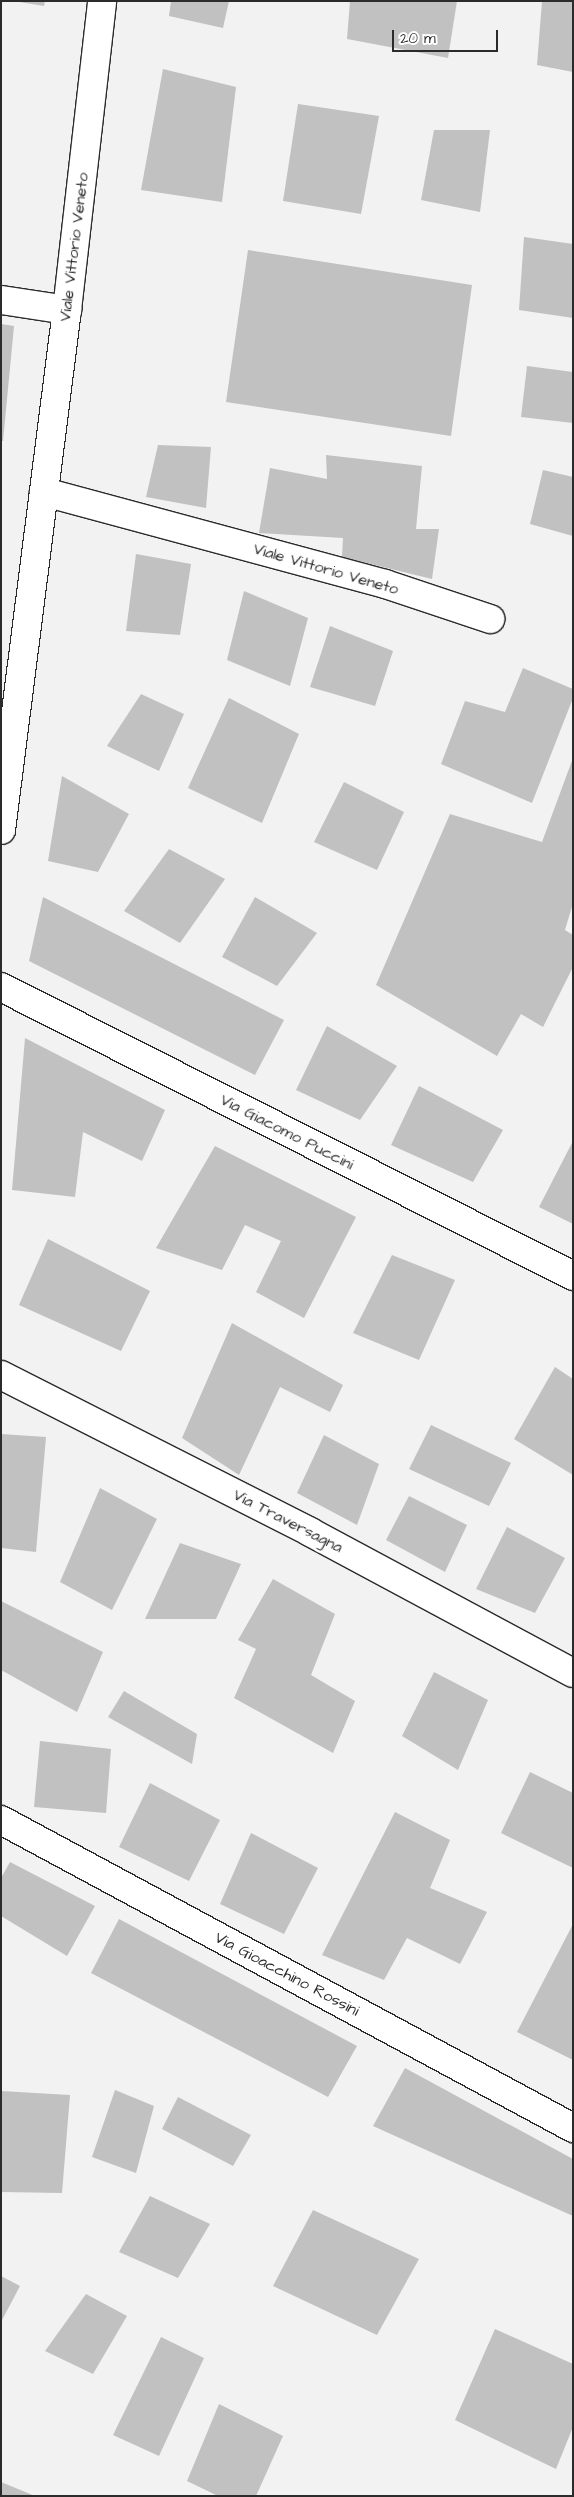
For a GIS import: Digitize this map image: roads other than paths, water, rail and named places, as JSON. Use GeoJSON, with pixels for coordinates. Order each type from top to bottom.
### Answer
{"type":"FeatureCollection","features":[{"type":"Feature","properties":{"kind":"street","name":"Viale Vittorio Veneto"},"geometry":{"type":"LineString","coordinates":[[1,830],[68,310],[102,1]]}},
{"type":"Feature","properties":{"kind":"street"},"geometry":{"type":"LineString","coordinates":[[1,300],[68,310]]}},
{"type":"Feature","properties":{"kind":"street","name":"Viale Vittorio Veneto"},"geometry":{"type":"LineString","coordinates":[[44,492],[385,584],[490,619]]}},
{"type":"Feature","properties":{"kind":"street","name":"Via Giacomo Puccini"},"geometry":{"type":"LineString","coordinates":[[1,988],[573,1276]]}},
{"type":"Feature","properties":{"kind":"street","name":"Via Traversagna"},"geometry":{"type":"LineString","coordinates":[[1,1375],[310,1532],[573,1672]]}},
{"type":"Feature","properties":{"kind":"street","name":"Via Gioacchino Rossini"},"geometry":{"type":"LineString","coordinates":[[1,1820],[573,2128]]}}]}
